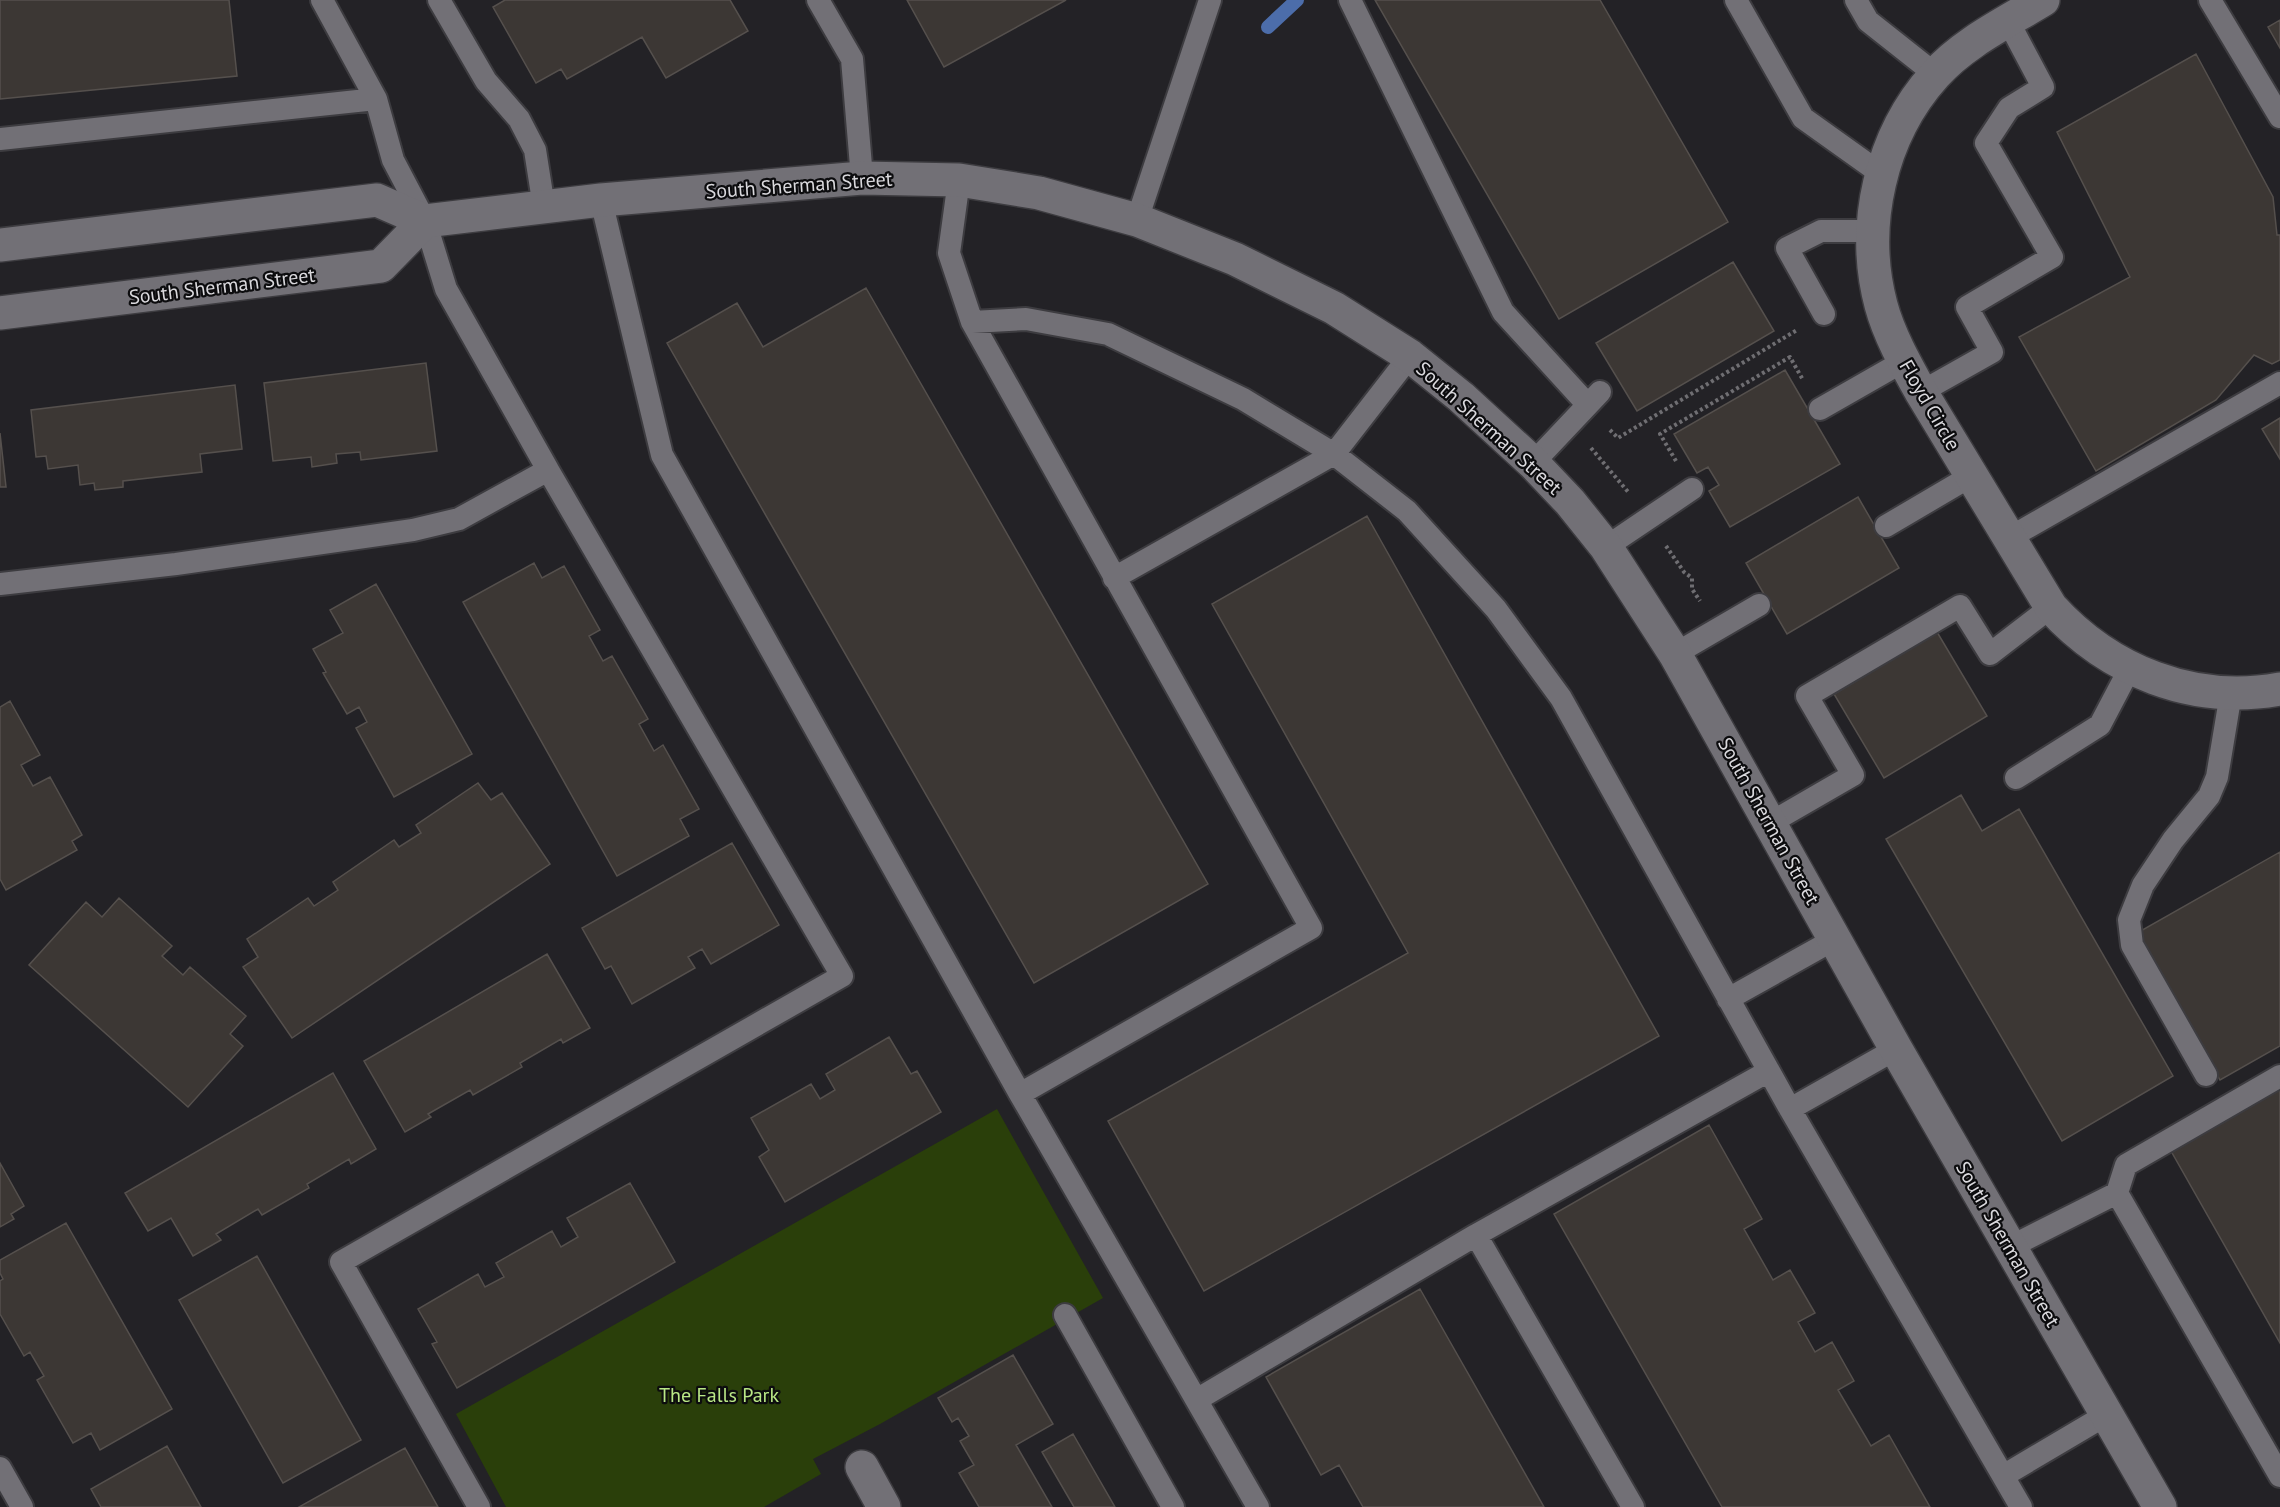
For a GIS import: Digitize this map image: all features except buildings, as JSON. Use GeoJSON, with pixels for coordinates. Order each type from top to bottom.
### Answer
{"type":"FeatureCollection","features":[{"type":"Feature","properties":{"kind":"street","name":"Floyd Circle"},"geometry":{"type":"LineString","coordinates":[[2043,0],[1968,46],[1935,74],[1912,106],[1880,173],[1873,258],[1881,306],[1904,361],[1921,392],[2051,607],[2070,628],[2094,647],[2162,683],[2192,690],[2231,693],[2280,689]]}},
{"type":"Feature","properties":{"kind":"street","name":"South Sherman Street"},"geometry":{"type":"LineString","coordinates":[[0,245],[376,200],[425,221],[601,200],[861,178],[959,180],[1039,193],[1137,220],[1235,259],[1334,308],[1410,356],[1461,397],[1533,463],[1570,502],[1606,548],[1675,654],[1896,1048],[2160,1507]]}},
{"type":"Feature","properties":{"kind":"street","name":"South Sherman Street"},"geometry":{"type":"LineString","coordinates":[[0,313],[381,266],[425,221]]}},
{"type":"Feature","properties":{"kind":"street"},"geometry":{"type":"LineString","coordinates":[[862,1467],[884,1507]]}},
{"type":"Feature","properties":{"kind":"lane"},"geometry":{"type":"LineString","coordinates":[[322,0],[376,99],[393,160],[425,221],[446,289],[548,470],[842,976],[341,1262],[479,1507]]}},
{"type":"Feature","properties":{"kind":"lane"},"geometry":{"type":"LineString","coordinates":[[439,0],[486,81],[519,119],[535,150],[543,207]]}},
{"type":"Feature","properties":{"kind":"lane"},"geometry":{"type":"LineString","coordinates":[[818,0],[852,59],[861,178]]}},
{"type":"Feature","properties":{"kind":"lane"},"geometry":{"type":"LineString","coordinates":[[1137,220],[1210,0]]}},
{"type":"Feature","properties":{"kind":"lane"},"geometry":{"type":"LineString","coordinates":[[1350,0],[1503,312],[1593,398],[1533,463]]}},
{"type":"Feature","properties":{"kind":"lane"},"geometry":{"type":"LineString","coordinates":[[1736,0],[1803,118],[1880,173]]}},
{"type":"Feature","properties":{"kind":"lane"},"geometry":{"type":"LineString","coordinates":[[1856,0],[1868,21],[1935,74]]}},
{"type":"Feature","properties":{"kind":"lane"},"geometry":{"type":"LineString","coordinates":[[2210,0],[2280,117]]}},
{"type":"Feature","properties":{"kind":"lane"},"geometry":{"type":"LineString","coordinates":[[1921,392],[1992,352],[1967,306],[2052,257],[1986,143],[2008,108],[2043,87],[2008,21]]}},
{"type":"Feature","properties":{"kind":"lane"},"geometry":{"type":"LineString","coordinates":[[0,139],[376,99]]}},
{"type":"Feature","properties":{"kind":"lane"},"geometry":{"type":"LineString","coordinates":[[959,180],[949,253],[972,322],[1311,928],[1020,1094]]}},
{"type":"Feature","properties":{"kind":"lane"},"geometry":{"type":"LineString","coordinates":[[601,200],[662,455],[1020,1094],[1198,1399],[1258,1507]]}},
{"type":"Feature","properties":{"kind":"lane"},"geometry":{"type":"LineString","coordinates":[[1824,314],[1787,248],[1821,231],[1874,231]]}},
{"type":"Feature","properties":{"kind":"lane"},"geometry":{"type":"LineString","coordinates":[[972,322],[1026,319],[1107,334],[1243,399],[1335,454],[1407,511],[1496,609],[1561,698],[1790,1109],[2021,1507]]}},
{"type":"Feature","properties":{"kind":"lane"},"geometry":{"type":"LineString","coordinates":[[1114,578],[1335,454],[1410,356]]}},
{"type":"Feature","properties":{"kind":"lane"},"geometry":{"type":"LineString","coordinates":[[1820,409],[1904,361]]}},
{"type":"Feature","properties":{"kind":"lane"},"geometry":{"type":"LineString","coordinates":[[2009,538],[2280,383]]}},
{"type":"Feature","properties":{"kind":"lane"},"geometry":{"type":"LineString","coordinates":[[0,584],[176,564],[414,530],[459,519],[548,470]]}},
{"type":"Feature","properties":{"kind":"lane"},"geometry":{"type":"LineString","coordinates":[[1886,526],[1971,476]]}},
{"type":"Feature","properties":{"kind":"lane"},"geometry":{"type":"LineString","coordinates":[[1606,548],[1692,489]]}},
{"type":"Feature","properties":{"kind":"lane"},"geometry":{"type":"LineString","coordinates":[[1675,654],[1759,605]]}},
{"type":"Feature","properties":{"kind":"lane"},"geometry":{"type":"LineString","coordinates":[[1770,823],[1853,775],[1807,696],[1960,606],[1990,654],[2051,607]]}},
{"type":"Feature","properties":{"kind":"lane"},"geometry":{"type":"LineString","coordinates":[[2016,778],[2100,725],[2130,668]]}},
{"type":"Feature","properties":{"kind":"lane"},"geometry":{"type":"LineString","coordinates":[[2206,1075],[2132,945],[2129,920],[2143,885],[2173,840],[2209,796],[2217,777],[2231,693]]}},
{"type":"Feature","properties":{"kind":"lane"},"geometry":{"type":"LineString","coordinates":[[1728,999],[1835,939]]}},
{"type":"Feature","properties":{"kind":"lane"},"geometry":{"type":"LineString","coordinates":[[1790,1109],[1896,1048]]}},
{"type":"Feature","properties":{"kind":"lane"},"geometry":{"type":"LineString","coordinates":[[1198,1399],[1476,1235],[1769,1071]]}},
{"type":"Feature","properties":{"kind":"lane"},"geometry":{"type":"LineString","coordinates":[[2010,1247],[2117,1193],[2126,1165],[2280,1076]]}},
{"type":"Feature","properties":{"kind":"lane"},"geometry":{"type":"LineString","coordinates":[[2117,1193],[2280,1476]]}},
{"type":"Feature","properties":{"kind":"lane"},"geometry":{"type":"LineString","coordinates":[[1476,1235],[1634,1507]]}},
{"type":"Feature","properties":{"kind":"lane"},"geometry":{"type":"LineString","coordinates":[[1065,1316],[1173,1507]]}},
{"type":"Feature","properties":{"kind":"lane"},"geometry":{"type":"LineString","coordinates":[[2003,1476],[2106,1415]]}},
{"type":"Feature","properties":{"kind":"lane"},"geometry":{"type":"LineString","coordinates":[[0,1468],[22,1507]]}},
{"type":"Feature","properties":{"kind":"path"},"geometry":{"type":"LineString","coordinates":[[1593,398],[1618,438],[1824,314]]}},
{"type":"Feature","properties":{"kind":"path"},"geometry":{"type":"LineString","coordinates":[[1692,489],[1660,434],[1790,357],[1820,409]]}},
{"type":"Feature","properties":{"kind":"green space","name":"The Falls Park"},"geometry":{"type":"Polygon","coordinates":[[[997,1109],[1103,1298],[880,1424],[813,1459],[821,1474],[764,1507],[506,1507],[456,1414],[997,1109]]]}},
{"type":"Feature","properties":{"kind":"waterway"},"geometry":{"type":"LineString","coordinates":[[1268,27],[1297,0]]}}]}
